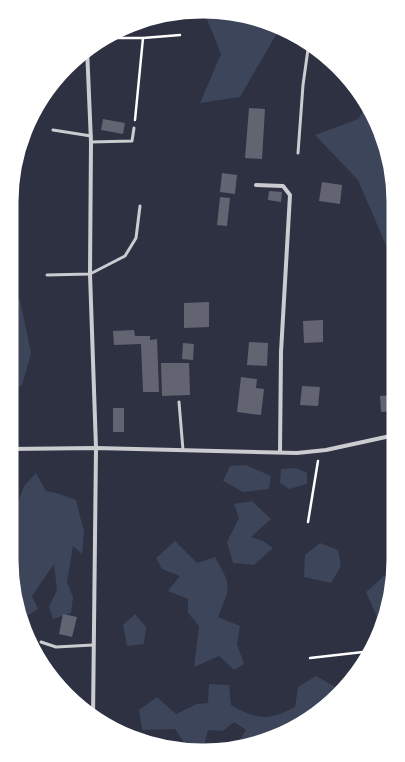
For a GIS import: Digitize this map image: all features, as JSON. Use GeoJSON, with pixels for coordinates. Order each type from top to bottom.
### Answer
{"type":"FeatureCollection","features":[{"type":"Feature","properties":{"kind":"street"},"geometry":{"type":"LineString","coordinates":[[88,56],[91,136],[90,274],[96,448],[93,710]]}},
{"type":"Feature","properties":{"kind":"street"},"geometry":{"type":"LineString","coordinates":[[256,185],[283,186],[290,194],[281,352],[280,452]]}},
{"type":"Feature","properties":{"kind":"street"},"geometry":{"type":"LineString","coordinates":[[16,449],[96,448],[280,452],[319,451],[389,436]]}},
{"type":"Feature","properties":{"kind":"lane"},"geometry":{"type":"LineString","coordinates":[[298,153],[303,85],[308,49]]}},
{"type":"Feature","properties":{"kind":"lane"},"geometry":{"type":"LineString","coordinates":[[91,142],[132,141],[134,128]]}},
{"type":"Feature","properties":{"kind":"lane"},"geometry":{"type":"LineString","coordinates":[[53,130],[91,136]]}},
{"type":"Feature","properties":{"kind":"lane"},"geometry":{"type":"LineString","coordinates":[[47,275],[90,274],[124,256],[136,238],[140,206]]}},
{"type":"Feature","properties":{"kind":"lane"},"geometry":{"type":"LineString","coordinates":[[179,402],[183,450]]}},
{"type":"Feature","properties":{"kind":"lane"},"geometry":{"type":"LineString","coordinates":[[41,642],[56,647],[94,645]]}},
{"type":"Feature","properties":{"kind":"path"},"geometry":{"type":"LineString","coordinates":[[114,38],[143,38],[180,35]]}},
{"type":"Feature","properties":{"kind":"path"},"geometry":{"type":"LineString","coordinates":[[134,128],[143,38]]}},
{"type":"Feature","properties":{"kind":"path"},"geometry":{"type":"LineString","coordinates":[[308,522],[319,451]]}},
{"type":"Feature","properties":{"kind":"path"},"geometry":{"type":"LineString","coordinates":[[310,658],[365,652]]}},
{"type":"Feature","properties":{"kind":"shaded area"},"geometry":{"type":"Polygon","coordinates":[[[206,16],[215,16],[251,22],[278,32],[240,97],[200,103],[221,54],[206,16]]]}},
{"type":"Feature","properties":{"kind":"shaded area"},"geometry":{"type":"Polygon","coordinates":[[[364,109],[375,131],[383,154],[389,190],[389,252],[358,180],[315,135],[358,119],[364,109]]]}},
{"type":"Feature","properties":{"kind":"shaded area"},"geometry":{"type":"Polygon","coordinates":[[[16,297],[20,300],[31,353],[22,385],[16,388],[16,297]]]}},
{"type":"Feature","properties":{"kind":"shaded area"},"geometry":{"type":"Polygon","coordinates":[[[246,465],[271,476],[269,489],[243,492],[223,481],[230,466],[246,465]]]}},
{"type":"Feature","properties":{"kind":"shaded area"},"geometry":{"type":"Polygon","coordinates":[[[296,468],[307,473],[307,484],[289,489],[280,483],[281,469],[296,468]]]}},
{"type":"Feature","properties":{"kind":"shaded area"},"geometry":{"type":"Polygon","coordinates":[[[36,473],[46,491],[76,500],[84,532],[82,554],[73,546],[67,582],[73,597],[71,613],[53,619],[49,607],[57,590],[54,564],[32,596],[38,609],[25,617],[22,608],[16,572],[16,508],[24,486],[36,473]]]}},
{"type":"Feature","properties":{"kind":"shaded area"},"geometry":{"type":"Polygon","coordinates":[[[252,501],[271,519],[251,537],[263,541],[273,548],[254,565],[233,563],[227,542],[239,518],[234,504],[252,501]]]}},
{"type":"Feature","properties":{"kind":"shaded area"},"geometry":{"type":"Polygon","coordinates":[[[175,541],[197,563],[215,557],[227,581],[227,592],[218,617],[240,626],[237,644],[244,664],[234,670],[219,656],[194,667],[199,626],[188,613],[188,599],[168,591],[180,576],[162,569],[156,558],[175,541]]]}},
{"type":"Feature","properties":{"kind":"shaded area"},"geometry":{"type":"Polygon","coordinates":[[[320,543],[338,550],[341,566],[331,583],[304,577],[305,555],[320,543]]]}},
{"type":"Feature","properties":{"kind":"shaded area"},"geometry":{"type":"Polygon","coordinates":[[[384,576],[388,576],[383,608],[379,618],[377,617],[366,592],[384,576]]]}},
{"type":"Feature","properties":{"kind":"shaded area"},"geometry":{"type":"Polygon","coordinates":[[[135,614],[146,627],[144,644],[127,646],[123,625],[135,614]]]}},
{"type":"Feature","properties":{"kind":"shaded area"},"geometry":{"type":"Polygon","coordinates":[[[316,676],[337,688],[306,715],[274,732],[251,740],[236,743],[239,741],[246,730],[234,722],[223,731],[208,730],[204,746],[186,745],[175,729],[142,730],[139,710],[157,697],[176,714],[197,704],[208,703],[209,684],[229,685],[231,705],[248,714],[263,717],[278,715],[295,707],[298,687],[316,676]]]}},
{"type":"Feature","properties":{"kind":"building"},"geometry":{"type":"Polygon","coordinates":[[[249,108],[265,109],[262,159],[245,158],[249,108]]]}},
{"type":"Feature","properties":{"kind":"building"},"geometry":{"type":"Polygon","coordinates":[[[103,119],[125,123],[123,134],[101,130],[103,119]]]}},
{"type":"Feature","properties":{"kind":"building"},"geometry":{"type":"Polygon","coordinates":[[[222,173],[237,175],[235,194],[220,192],[222,173]]]}},
{"type":"Feature","properties":{"kind":"building"},"geometry":{"type":"Polygon","coordinates":[[[322,182],[342,185],[340,204],[319,201],[322,182]]]}},
{"type":"Feature","properties":{"kind":"building"},"geometry":{"type":"Polygon","coordinates":[[[269,191],[282,192],[281,202],[268,200],[269,191]]]}},
{"type":"Feature","properties":{"kind":"building"},"geometry":{"type":"Polygon","coordinates":[[[220,197],[230,198],[227,226],[217,225],[220,197]]]}},
{"type":"Feature","properties":{"kind":"building"},"geometry":{"type":"Polygon","coordinates":[[[209,302],[209,327],[184,328],[184,303],[209,302]]]}},
{"type":"Feature","properties":{"kind":"building"},"geometry":{"type":"Polygon","coordinates":[[[323,320],[323,342],[304,343],[303,321],[323,320]]]}},
{"type":"Feature","properties":{"kind":"building"},"geometry":{"type":"Polygon","coordinates":[[[134,330],[135,336],[150,336],[150,340],[157,339],[159,392],[143,392],[141,344],[114,345],[113,331],[134,330]]]}},
{"type":"Feature","properties":{"kind":"building"},"geometry":{"type":"Polygon","coordinates":[[[249,342],[268,343],[267,366],[247,365],[249,342]]]}},
{"type":"Feature","properties":{"kind":"building"},"geometry":{"type":"Polygon","coordinates":[[[183,343],[194,344],[193,360],[182,359],[183,343]]]}},
{"type":"Feature","properties":{"kind":"building"},"geometry":{"type":"Polygon","coordinates":[[[161,363],[189,363],[190,395],[162,396],[161,363]]]}},
{"type":"Feature","properties":{"kind":"building"},"geometry":{"type":"Polygon","coordinates":[[[241,377],[257,379],[256,388],[264,389],[261,415],[237,412],[241,377]]]}},
{"type":"Feature","properties":{"kind":"building"},"geometry":{"type":"Polygon","coordinates":[[[302,386],[320,387],[318,406],[300,405],[302,386]]]}},
{"type":"Feature","properties":{"kind":"building"},"geometry":{"type":"Polygon","coordinates":[[[389,395],[389,411],[381,412],[380,396],[389,395]]]}},
{"type":"Feature","properties":{"kind":"building"},"geometry":{"type":"Polygon","coordinates":[[[113,408],[124,408],[124,432],[113,432],[113,408]]]}},
{"type":"Feature","properties":{"kind":"building"},"geometry":{"type":"Polygon","coordinates":[[[63,614],[77,617],[72,637],[59,634],[63,614]]]}}]}
